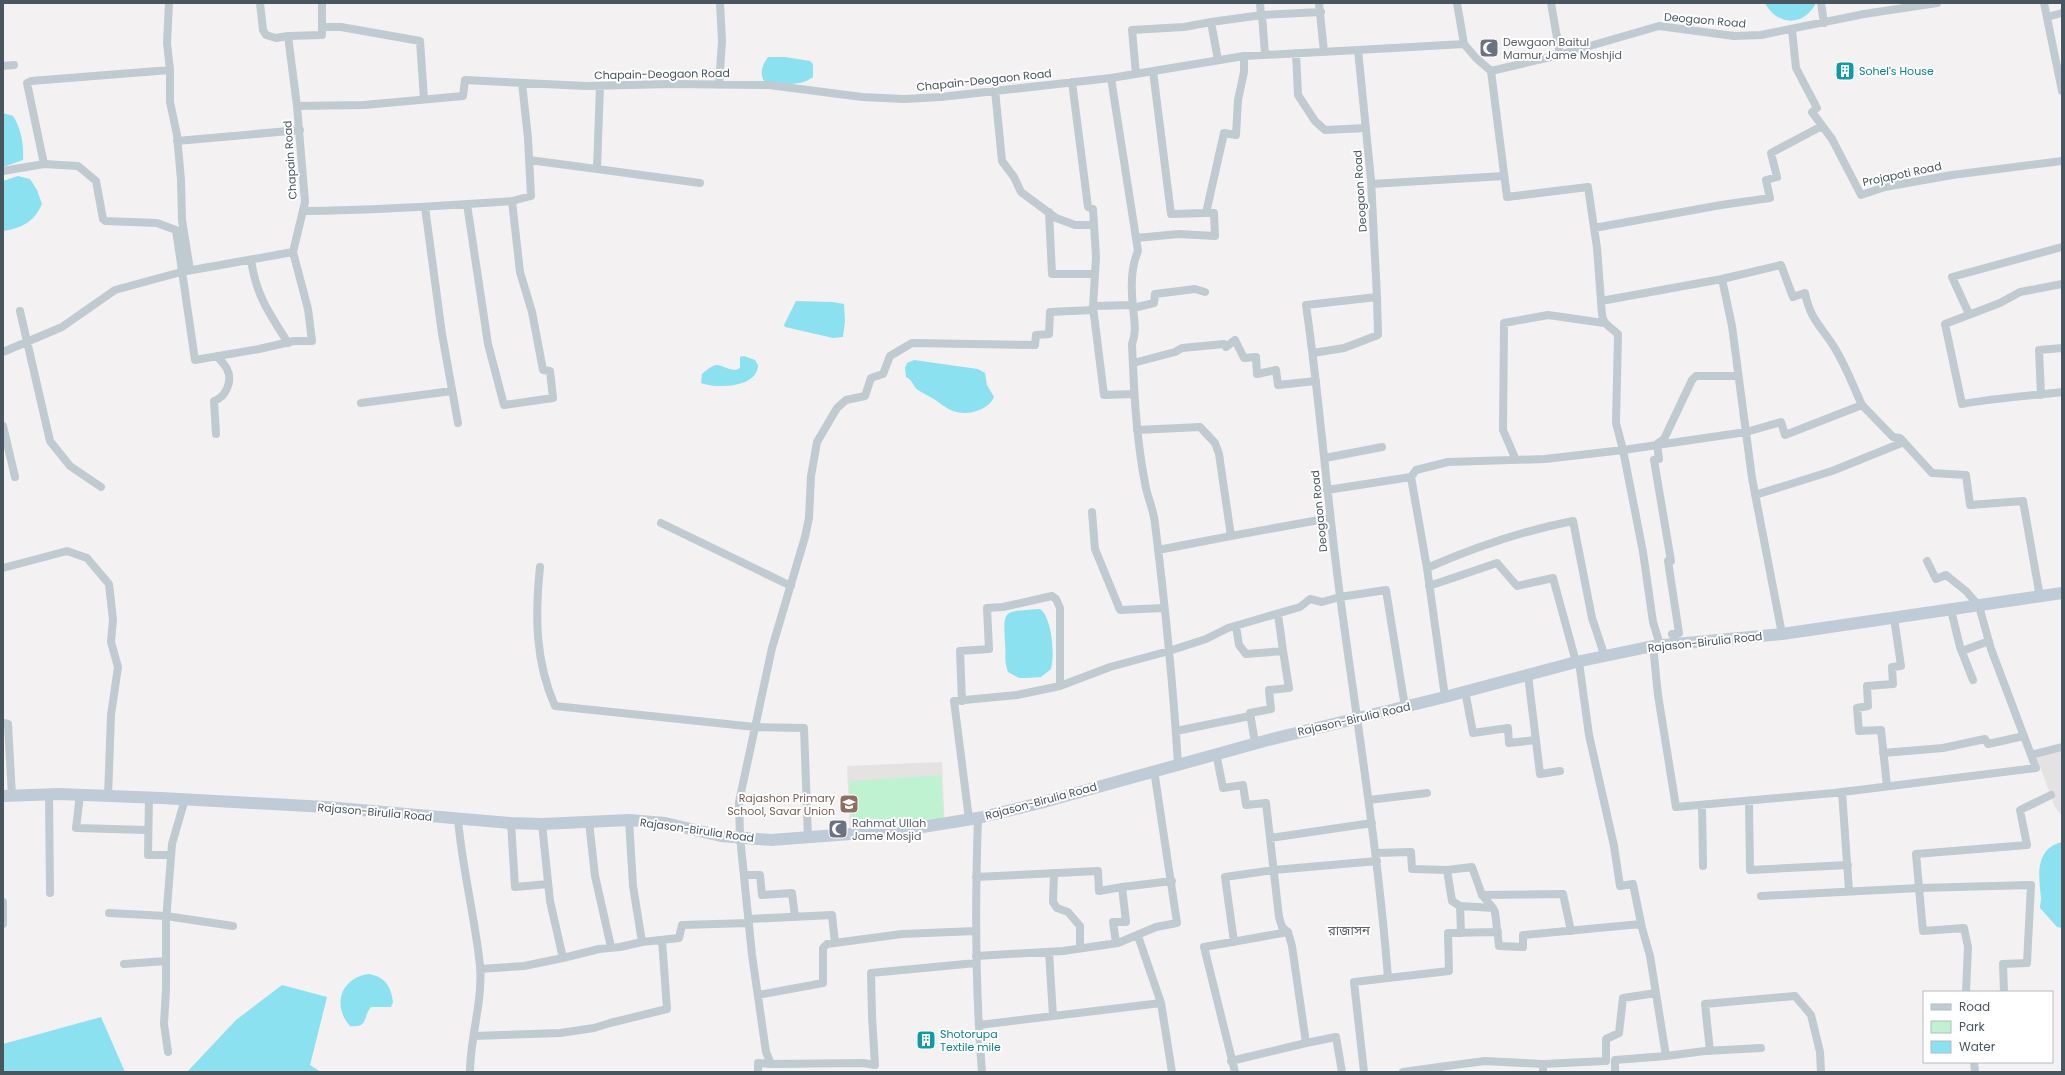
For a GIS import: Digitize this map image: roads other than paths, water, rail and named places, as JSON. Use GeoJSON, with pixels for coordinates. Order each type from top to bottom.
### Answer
{"type":"FeatureCollection","features":[{"type":"Feature","properties":{"kind":"street"},"geometry":{"type":"LineString","coordinates":[[169,3],[167,43],[170,70],[170,102],[177,141],[181,180],[182,220],[190,270]]}},
{"type":"Feature","properties":{"kind":"street"},"geometry":{"type":"LineString","coordinates":[[260,3],[263,30],[266,35],[276,38],[288,36],[322,35],[322,3]]}},
{"type":"Feature","properties":{"kind":"street"},"geometry":{"type":"LineString","coordinates":[[719,85],[722,41],[720,3]]}},
{"type":"Feature","properties":{"kind":"street"},"geometry":{"type":"LineString","coordinates":[[1260,3],[1265,54]]}},
{"type":"Feature","properties":{"kind":"street"},"geometry":{"type":"LineString","coordinates":[[1319,3],[1324,52]]}},
{"type":"Feature","properties":{"kind":"street"},"geometry":{"type":"LineString","coordinates":[[1457,3],[1464,44],[1476,58],[1491,70],[1507,197],[1588,187],[1594,228],[1602,317],[1604,323]]}},
{"type":"Feature","properties":{"kind":"street"},"geometry":{"type":"LineString","coordinates":[[1551,3],[1560,55]]}},
{"type":"Feature","properties":{"kind":"street"},"geometry":{"type":"LineString","coordinates":[[1821,3],[1824,23]]}},
{"type":"Feature","properties":{"kind":"street","name":"Deogaon Road"},"geometry":{"type":"LineString","coordinates":[[1491,70],[1560,55],[1659,26],[1734,36],[1761,35],[1792,30],[1864,14],[1937,3]]}},
{"type":"Feature","properties":{"kind":"street"},"geometry":{"type":"LineString","coordinates":[[2044,3],[2062,86]]}},
{"type":"Feature","properties":{"kind":"street"},"geometry":{"type":"LineString","coordinates":[[1136,74],[1132,30],[1184,26],[1262,15],[1320,12]]}},
{"type":"Feature","properties":{"kind":"street"},"geometry":{"type":"LineString","coordinates":[[2047,17],[2062,13]]}},
{"type":"Feature","properties":{"kind":"street"},"geometry":{"type":"LineString","coordinates":[[1211,22],[1218,60]]}},
{"type":"Feature","properties":{"kind":"street"},"geometry":{"type":"LineString","coordinates":[[322,27],[341,27],[420,41],[424,99]]}},
{"type":"Feature","properties":{"kind":"street","name":"Projapoti Road"},"geometry":{"type":"LineString","coordinates":[[1792,30],[1796,68],[1817,108],[1812,112],[1832,140],[1860,195],[1885,187],[1952,175],[2062,161]]}},
{"type":"Feature","properties":{"kind":"street"},"geometry":{"type":"LineString","coordinates":[[288,36],[297,106]]}},
{"type":"Feature","properties":{"kind":"street"},"geometry":{"type":"LineString","coordinates":[[1358,50],[1464,44]]}},
{"type":"Feature","properties":{"kind":"street","name":"Chapain-Deogaon Road"},"geometry":{"type":"LineString","coordinates":[[586,86],[768,85],[862,97],[904,99],[941,97],[1111,78],[1244,56],[1358,50]]}},
{"type":"Feature","properties":{"kind":"street","name":"Deogaon Road"},"geometry":{"type":"LineString","coordinates":[[1358,50],[1372,184],[1377,297],[1306,305],[1313,353],[1330,518],[1340,597],[1372,823],[1388,978]]}},
{"type":"Feature","properties":{"kind":"street"},"geometry":{"type":"LineString","coordinates":[[1296,53],[1298,95],[1315,121],[1325,130],[1366,128]]}},
{"type":"Feature","properties":{"kind":"street"},"geometry":{"type":"LineString","coordinates":[[1206,212],[1224,133],[1236,135],[1238,100],[1244,72],[1244,56]]}},
{"type":"Feature","properties":{"kind":"street"},"geometry":{"type":"LineString","coordinates":[[3,66],[14,65]]}},
{"type":"Feature","properties":{"kind":"street"},"geometry":{"type":"LineString","coordinates":[[44,164],[27,83],[31,81],[170,70]]}},
{"type":"Feature","properties":{"kind":"street"},"geometry":{"type":"LineString","coordinates":[[1136,238],[1179,234],[1215,236],[1214,213],[1171,214],[1153,72]]}},
{"type":"Feature","properties":{"kind":"street"},"geometry":{"type":"LineString","coordinates":[[1111,78],[1138,251],[1134,261],[1133,306],[1135,336],[1132,344],[1134,394],[1137,430],[1145,485],[1155,523],[1169,651],[1178,764]]}},
{"type":"Feature","properties":{"kind":"street","name":"Chapain Road"},"geometry":{"type":"LineString","coordinates":[[293,252],[305,202],[297,106],[364,105],[463,96],[465,80],[586,86]]}},
{"type":"Feature","properties":{"kind":"street"},"geometry":{"type":"LineString","coordinates":[[1072,82],[1088,207],[1093,209],[1095,274],[1093,308],[1104,395],[1134,394]]}},
{"type":"Feature","properties":{"kind":"street"},"geometry":{"type":"LineString","coordinates":[[303,211],[425,207],[512,201],[531,196],[522,83]]}},
{"type":"Feature","properties":{"kind":"street"},"geometry":{"type":"LineString","coordinates":[[597,169],[600,86]]}},
{"type":"Feature","properties":{"kind":"street"},"geometry":{"type":"LineString","coordinates":[[995,90],[1002,161],[1014,177],[1021,192],[1056,218],[1075,225],[1094,225]]}},
{"type":"Feature","properties":{"kind":"street"},"geometry":{"type":"LineString","coordinates":[[1594,228],[1721,204],[1770,198],[1766,180],[1777,177],[1771,153],[1822,126]]}},
{"type":"Feature","properties":{"kind":"street"},"geometry":{"type":"LineString","coordinates":[[177,141],[300,130]]}},
{"type":"Feature","properties":{"kind":"street"},"geometry":{"type":"LineString","coordinates":[[529,160],[700,183]]}},
{"type":"Feature","properties":{"kind":"street"},"geometry":{"type":"LineString","coordinates":[[3,171],[44,164],[78,166],[96,181],[103,219],[105,221],[157,223],[176,230],[181,272],[195,360],[288,342],[312,341],[308,309],[293,252],[190,270],[181,272],[115,290],[62,327],[3,352]]}},
{"type":"Feature","properties":{"kind":"street"},"geometry":{"type":"LineString","coordinates":[[1372,184],[1504,176]]}},
{"type":"Feature","properties":{"kind":"street"},"geometry":{"type":"LineString","coordinates":[[467,204],[488,344],[504,405],[553,398],[550,370],[543,370],[532,312],[520,272],[512,201]]}},
{"type":"Feature","properties":{"kind":"street"},"geometry":{"type":"LineString","coordinates":[[425,207],[440,319],[458,423]]}},
{"type":"Feature","properties":{"kind":"street"},"geometry":{"type":"LineString","coordinates":[[1049,212],[1052,274],[1095,274]]}},
{"type":"Feature","properties":{"kind":"street"},"geometry":{"type":"LineString","coordinates":[[1969,314],[1952,276],[2062,247]]}},
{"type":"Feature","properties":{"kind":"street"},"geometry":{"type":"LineString","coordinates":[[251,260],[254,279],[261,299],[288,342]]}},
{"type":"Feature","properties":{"kind":"street"},"geometry":{"type":"LineString","coordinates":[[1601,301],[1722,279],[1781,265],[1793,297],[1805,293],[1808,306],[1815,322],[1837,351],[1862,405],[1894,437],[1900,438],[1932,473],[1966,475],[1970,505],[2023,501],[2040,597]]}},
{"type":"Feature","properties":{"kind":"street"},"geometry":{"type":"LineString","coordinates":[[1722,279],[1732,326],[1755,495],[1782,634]]}},
{"type":"Feature","properties":{"kind":"street"},"geometry":{"type":"LineString","coordinates":[[2062,284],[2020,292],[2000,303],[1945,324],[1962,404],[1987,399],[2062,392]]}},
{"type":"Feature","properties":{"kind":"street"},"geometry":{"type":"LineString","coordinates":[[771,1064],[766,1052],[758,995],[740,837],[739,802],[772,648],[782,611],[792,586],[809,518],[812,476],[817,442],[837,408],[846,400],[866,396],[871,378],[883,374],[890,356],[912,342],[1035,345],[1036,335],[1049,334],[1050,312],[1133,306],[1154,303],[1155,294],[1195,289],[1205,292]]}},
{"type":"Feature","properties":{"kind":"street"},"geometry":{"type":"LineString","coordinates":[[1313,353],[1344,348],[1378,335],[1377,297]]}},
{"type":"Feature","properties":{"kind":"street"},"geometry":{"type":"LineString","coordinates":[[20,311],[50,441],[70,466],[101,486]]}},
{"type":"Feature","properties":{"kind":"street"},"geometry":{"type":"LineString","coordinates":[[1516,460],[1503,430],[1504,322],[1548,315],[1604,323],[1618,334],[1616,423],[1642,552],[1653,622],[1656,646],[1658,695],[1676,807],[1842,792],[2036,768],[1989,641],[1979,606],[1966,591],[1946,575],[1936,579],[1927,561]]}},
{"type":"Feature","properties":{"kind":"street"},"geometry":{"type":"LineString","coordinates":[[1133,363],[1175,352],[1182,348],[1224,344],[1226,347],[1235,340],[1244,358],[1256,357],[1257,374],[1276,370],[1278,385],[1316,381]]}},
{"type":"Feature","properties":{"kind":"street"},"geometry":{"type":"LineString","coordinates":[[2041,394],[2039,350],[2062,348]]}},
{"type":"Feature","properties":{"kind":"street"},"geometry":{"type":"LineString","coordinates":[[216,434],[214,401],[221,399],[228,387],[228,370],[217,356]]}},
{"type":"Feature","properties":{"kind":"street"},"geometry":{"type":"LineString","coordinates":[[1657,444],[1664,438],[1692,380],[1696,376],[1738,376]]}},
{"type":"Feature","properties":{"kind":"street"},"geometry":{"type":"LineString","coordinates":[[361,403],[452,392]]}},
{"type":"Feature","properties":{"kind":"street"},"geometry":{"type":"LineString","coordinates":[[1445,697],[1427,568],[1411,477],[1416,470],[1448,462],[1545,459],[1622,450],[1746,432],[1781,422],[1785,434],[1862,405]]}},
{"type":"Feature","properties":{"kind":"street"},"geometry":{"type":"LineString","coordinates":[[3,426],[15,477]]}},
{"type":"Feature","properties":{"kind":"street"},"geometry":{"type":"LineString","coordinates":[[1137,430],[1200,427],[1215,443],[1219,454],[1231,536]]}},
{"type":"Feature","properties":{"kind":"street"},"geometry":{"type":"LineString","coordinates":[[1755,495],[1832,471],[1904,442]]}},
{"type":"Feature","properties":{"kind":"street"},"geometry":{"type":"LineString","coordinates":[[1657,444],[1659,459],[1654,460],[1671,561],[1668,561],[1680,633],[1672,634],[1677,643]]}},
{"type":"Feature","properties":{"kind":"street"},"geometry":{"type":"LineString","coordinates":[[1325,458],[1382,447]]}},
{"type":"Feature","properties":{"kind":"street"},"geometry":{"type":"LineString","coordinates":[[1327,490],[1411,477]]}},
{"type":"Feature","properties":{"kind":"street"},"geometry":{"type":"LineString","coordinates":[[1092,512],[1095,549],[1120,610],[1164,608]]}},
{"type":"Feature","properties":{"kind":"street"},"geometry":{"type":"LineString","coordinates":[[1158,550],[1330,518]]}},
{"type":"Feature","properties":{"kind":"street"},"geometry":{"type":"LineString","coordinates":[[1427,568],[1481,545],[1524,532],[1573,521],[1592,618],[1605,657]]}},
{"type":"Feature","properties":{"kind":"street"},"geometry":{"type":"LineString","coordinates":[[661,523],[792,586]]}},
{"type":"Feature","properties":{"kind":"street"},"geometry":{"type":"LineString","coordinates":[[3,568],[68,551],[88,558],[109,584],[113,620],[111,642],[118,666],[111,715],[108,797]]}},
{"type":"Feature","properties":{"kind":"street"},"geometry":{"type":"LineString","coordinates":[[1429,586],[1497,563],[1517,586],[1553,578],[1578,662],[1589,735],[1614,846],[1620,886],[1633,884],[1641,924],[1650,956],[1666,1056]]}},
{"type":"Feature","properties":{"kind":"street"},"geometry":{"type":"LineString","coordinates":[[540,567],[537,595],[539,654],[545,684],[555,706],[755,727],[804,728],[808,838]]}},
{"type":"Feature","properties":{"kind":"street"},"geometry":{"type":"LineString","coordinates":[[982,1072],[978,1025],[974,818],[954,701],[1017,695],[1060,686],[1110,667],[1169,651],[1236,626],[1300,607],[1310,599],[1322,602],[1340,597],[1386,590],[1404,707]]}},
{"type":"Feature","properties":{"kind":"street","name":"Rajason-Birulia Road"},"geometry":{"type":"LineString","coordinates":[[7,796],[80,795],[185,799],[326,807],[511,823],[542,824],[629,820],[665,823],[722,836],[772,840],[904,830],[974,818],[1040,803],[1255,743],[1445,697],[1578,662],[1656,646],[1782,634],[2062,593]]}},
{"type":"Feature","properties":{"kind":"street"},"geometry":{"type":"LineString","coordinates":[[962,701],[960,651],[989,649],[987,608],[1003,607],[1052,596],[1056,599],[1060,608],[1060,686]]}},
{"type":"Feature","properties":{"kind":"street"},"geometry":{"type":"LineString","coordinates":[[1950,610],[1962,651],[1973,680]]}},
{"type":"Feature","properties":{"kind":"street"},"geometry":{"type":"LineString","coordinates":[[1255,743],[1250,712],[1270,709],[1269,690],[1289,688],[1278,614]]}},
{"type":"Feature","properties":{"kind":"street"},"geometry":{"type":"LineString","coordinates":[[1887,786],[1880,730],[1859,732],[1857,708],[1868,706],[1867,686],[1893,684],[1892,667],[1901,666],[1894,618]]}},
{"type":"Feature","properties":{"kind":"street"},"geometry":{"type":"LineString","coordinates":[[1236,626],[1239,646],[1246,654],[1283,651]]}},
{"type":"Feature","properties":{"kind":"street"},"geometry":{"type":"LineString","coordinates":[[1962,651],[1989,641]]}},
{"type":"Feature","properties":{"kind":"street"},"geometry":{"type":"LineString","coordinates":[[1528,675],[1540,774],[1560,771]]}},
{"type":"Feature","properties":{"kind":"street"},"geometry":{"type":"LineString","coordinates":[[1465,691],[1473,733],[1508,728],[1509,743],[1536,740]]}},
{"type":"Feature","properties":{"kind":"street"},"geometry":{"type":"LineString","coordinates":[[1176,731],[1250,716]]}},
{"type":"Feature","properties":{"kind":"street"},"geometry":{"type":"LineString","coordinates":[[3,723],[8,724],[7,796]]}},
{"type":"Feature","properties":{"kind":"street"},"geometry":{"type":"LineString","coordinates":[[1883,753],[1943,748],[1984,739],[1988,744],[2024,736]]}},
{"type":"Feature","properties":{"kind":"street"},"geometry":{"type":"LineString","coordinates":[[2032,755],[2062,747]]}},
{"type":"Feature","properties":{"kind":"street"},"geometry":{"type":"LineString","coordinates":[[1216,753],[1223,788],[1243,785],[1246,806],[1266,802],[1279,917],[1282,927],[1288,932],[1292,946],[1306,1043]]}},
{"type":"Feature","properties":{"kind":"street"},"geometry":{"type":"LineString","coordinates":[[758,1072],[758,1062],[771,1064],[863,1063],[875,1065],[872,1016],[872,973],[1116,943],[1138,936],[1156,927],[1177,923],[1172,881],[1154,770]]}},
{"type":"Feature","properties":{"kind":"street"},"geometry":{"type":"LineString","coordinates":[[1842,792],[1849,891]]}},
{"type":"Feature","properties":{"kind":"street"},"geometry":{"type":"LineString","coordinates":[[1369,800],[1427,793]]}},
{"type":"Feature","properties":{"kind":"street"},"geometry":{"type":"LineString","coordinates":[[49,795],[50,893]]}},
{"type":"Feature","properties":{"kind":"street"},"geometry":{"type":"LineString","coordinates":[[80,795],[76,828],[147,830]]}},
{"type":"Feature","properties":{"kind":"street"},"geometry":{"type":"LineString","coordinates":[[1966,991],[1968,946],[1964,928],[1923,931],[1916,854],[2027,845],[2020,810],[2051,795]]}},
{"type":"Feature","properties":{"kind":"street"},"geometry":{"type":"LineString","coordinates":[[149,798],[147,830],[148,855],[171,855]]}},
{"type":"Feature","properties":{"kind":"street"},"geometry":{"type":"LineString","coordinates":[[168,1052],[164,1024],[166,916],[172,844],[185,799]]}},
{"type":"Feature","properties":{"kind":"street"},"geometry":{"type":"LineString","coordinates":[[1749,801],[1750,870],[1848,865]]}},
{"type":"Feature","properties":{"kind":"street"},"geometry":{"type":"LineString","coordinates":[[1702,805],[1703,866]]}},
{"type":"Feature","properties":{"kind":"street"},"geometry":{"type":"LineString","coordinates":[[458,819],[461,857],[480,969],[474,1036],[470,1050],[470,1072]]}},
{"type":"Feature","properties":{"kind":"street"},"geometry":{"type":"LineString","coordinates":[[629,820],[633,886],[642,942]]}},
{"type":"Feature","properties":{"kind":"street"},"geometry":{"type":"LineString","coordinates":[[589,822],[595,876],[610,947]]}},
{"type":"Feature","properties":{"kind":"street"},"geometry":{"type":"LineString","coordinates":[[511,823],[515,887],[548,884]]}},
{"type":"Feature","properties":{"kind":"street"},"geometry":{"type":"LineString","coordinates":[[1270,838],[1372,823]]}},
{"type":"Feature","properties":{"kind":"street"},"geometry":{"type":"LineString","coordinates":[[542,824],[550,901],[563,958]]}},
{"type":"Feature","properties":{"kind":"street"},"geometry":{"type":"LineString","coordinates":[[1234,942],[1225,877],[1411,852],[1412,869],[1447,870],[1472,867],[1482,894],[1493,908],[1499,946],[1523,947],[1522,935],[1641,924]]}},
{"type":"Feature","properties":{"kind":"street"},"geometry":{"type":"LineString","coordinates":[[1447,870],[1452,901],[1460,906],[1493,908]]}},
{"type":"Feature","properties":{"kind":"street"},"geometry":{"type":"LineString","coordinates":[[976,877],[1098,871],[1099,891],[1172,881]]}},
{"type":"Feature","properties":{"kind":"street"},"geometry":{"type":"LineString","coordinates":[[1054,873],[1053,902],[1057,908],[1068,912],[1080,926],[1080,948]]}},
{"type":"Feature","properties":{"kind":"street"},"geometry":{"type":"LineString","coordinates":[[744,875],[760,875],[762,895],[792,894],[795,917]]}},
{"type":"Feature","properties":{"kind":"street"},"geometry":{"type":"LineString","coordinates":[[1761,896],[1919,888],[2031,885],[2027,963],[2003,964],[2004,991]]}},
{"type":"Feature","properties":{"kind":"street"},"geometry":{"type":"LineString","coordinates":[[1116,943],[1113,922],[1126,922],[1122,887]]}},
{"type":"Feature","properties":{"kind":"street"},"geometry":{"type":"LineString","coordinates":[[1482,894],[1563,894],[1571,931]]}},
{"type":"Feature","properties":{"kind":"street"},"geometry":{"type":"LineString","coordinates":[[3,902],[3,924]]}},
{"type":"Feature","properties":{"kind":"street"},"geometry":{"type":"LineString","coordinates":[[1460,906],[1461,933]]}},
{"type":"Feature","properties":{"kind":"street"},"geometry":{"type":"LineString","coordinates":[[109,913],[166,916],[233,926]]}},
{"type":"Feature","properties":{"kind":"street"},"geometry":{"type":"LineString","coordinates":[[480,969],[524,966],[610,947],[679,938],[682,925],[832,915],[834,943]]}},
{"type":"Feature","properties":{"kind":"street"},"geometry":{"type":"LineString","coordinates":[[758,995],[823,983],[823,948],[827,944],[902,934],[976,931]]}},
{"type":"Feature","properties":{"kind":"street"},"geometry":{"type":"LineString","coordinates":[[1235,1072],[1231,1061],[1204,947],[1288,932]]}},
{"type":"Feature","properties":{"kind":"street"},"geometry":{"type":"LineString","coordinates":[[1364,1072],[1354,982],[1449,970],[1448,933],[1498,932]]}},
{"type":"Feature","properties":{"kind":"street"},"geometry":{"type":"LineString","coordinates":[[1138,936],[1161,1003],[1172,1072]]}},
{"type":"Feature","properties":{"kind":"street"},"geometry":{"type":"LineString","coordinates":[[474,1036],[560,1033],[594,1028],[667,1009],[662,940]]}},
{"type":"Feature","properties":{"kind":"street"},"geometry":{"type":"LineString","coordinates":[[1049,952],[1053,1016]]}},
{"type":"Feature","properties":{"kind":"street"},"geometry":{"type":"LineString","coordinates":[[124,964],[166,961]]}},
{"type":"Feature","properties":{"kind":"street"},"geometry":{"type":"LineString","coordinates":[[1615,1072],[1606,1038],[1618,1034],[1622,998],[1656,992]]}},
{"type":"Feature","properties":{"kind":"street"},"geometry":{"type":"LineString","coordinates":[[1710,1051],[1705,1004],[1795,996],[1810,1015],[1820,1052],[1821,1072]]}},
{"type":"Feature","properties":{"kind":"street"},"geometry":{"type":"LineString","coordinates":[[978,1025],[1161,1003]]}},
{"type":"Feature","properties":{"kind":"street"},"geometry":{"type":"LineString","coordinates":[[1231,1061],[1306,1043],[1336,1038],[1342,1072]]}},
{"type":"Feature","properties":{"kind":"street"},"geometry":{"type":"LineString","coordinates":[[1403,1072],[1439,1069],[1485,1061],[1543,1068],[1611,1060],[1761,1048]]}},
{"type":"Feature","properties":{"kind":"water"},"geometry":{"type":"Polygon","coordinates":[[[1765,3],[1816,3],[1811,11],[1805,16],[1798,20],[1790,21],[1776,16],[1770,11],[1765,3]]]}},
{"type":"Feature","properties":{"kind":"water"},"geometry":{"type":"Polygon","coordinates":[[[768,57],[785,57],[810,61],[813,64],[813,77],[802,83],[796,84],[783,84],[764,81],[762,68],[768,57]]]}},
{"type":"Feature","properties":{"kind":"water"},"geometry":{"type":"Polygon","coordinates":[[[3,113],[13,116],[16,121],[21,137],[23,160],[3,167],[3,113]]]}},
{"type":"Feature","properties":{"kind":"water"},"geometry":{"type":"Polygon","coordinates":[[[18,176],[30,179],[37,190],[42,204],[39,210],[27,223],[16,228],[3,231],[3,181],[18,176]]]}},
{"type":"Feature","properties":{"kind":"water"},"geometry":{"type":"Polygon","coordinates":[[[796,301],[832,302],[844,304],[845,321],[843,337],[833,338],[785,327],[784,325],[796,301]]]}},
{"type":"Feature","properties":{"kind":"water"},"geometry":{"type":"Polygon","coordinates":[[[744,356],[755,360],[758,365],[756,373],[751,378],[735,385],[726,386],[701,383],[702,374],[708,369],[719,365],[736,370],[740,368],[740,357],[744,356]]]}},
{"type":"Feature","properties":{"kind":"water"},"geometry":{"type":"Polygon","coordinates":[[[914,360],[978,369],[985,373],[987,385],[994,397],[987,406],[976,411],[964,413],[950,410],[918,390],[906,377],[905,368],[907,363],[914,360]]]}},
{"type":"Feature","properties":{"kind":"water"},"geometry":{"type":"Polygon","coordinates":[[[1040,609],[1044,613],[1047,620],[1052,637],[1053,655],[1051,669],[1041,677],[1019,678],[1008,672],[1007,668],[1004,631],[1006,617],[1008,614],[1013,612],[1040,609]]]}},
{"type":"Feature","properties":{"kind":"water"},"geometry":{"type":"Polygon","coordinates":[[[2062,842],[2062,928],[2057,927],[2040,908],[2041,898],[2039,873],[2040,865],[2047,851],[2053,846],[2062,842]]]}},
{"type":"Feature","properties":{"kind":"water"},"geometry":{"type":"Polygon","coordinates":[[[369,974],[379,977],[386,983],[391,991],[393,1002],[391,1007],[371,1007],[363,1024],[350,1026],[344,1018],[341,1009],[342,993],[352,980],[369,974]]]}},
{"type":"Feature","properties":{"kind":"water"},"geometry":{"type":"Polygon","coordinates":[[[282,985],[327,997],[310,1065],[321,1072],[187,1072],[236,1020],[282,985]]]}},
{"type":"Feature","properties":{"kind":"water"},"geometry":{"type":"Polygon","coordinates":[[[101,1017],[125,1072],[3,1072],[3,1044],[101,1017]]]}},
{"type":"Feature","properties":{"kind":"place","name":"Dewgaon Baitul Mamur Jame Moshjid"},"geometry":{"type":"Point","coordinates":[1489,48]}},
{"type":"Feature","properties":{"kind":"place","name":"Sohel's House"},"geometry":{"type":"Point","coordinates":[1845,71]}},
{"type":"Feature","properties":{"kind":"place","name":"Rajashon Primary School, Savar Union"},"geometry":{"type":"Point","coordinates":[849,804]}},
{"type":"Feature","properties":{"kind":"place","name":"Rahmat Ullah Jame Mosjid"},"geometry":{"type":"Point","coordinates":[838,829]}},
{"type":"Feature","properties":{"kind":"place","name":"Shotorupa Textile mile"},"geometry":{"type":"Point","coordinates":[926,1040]}},
{"type":"Feature","properties":{"kind":"district","name":"রাজাসন"},"geometry":{"type":"Point","coordinates":[1349,930]}}]}
